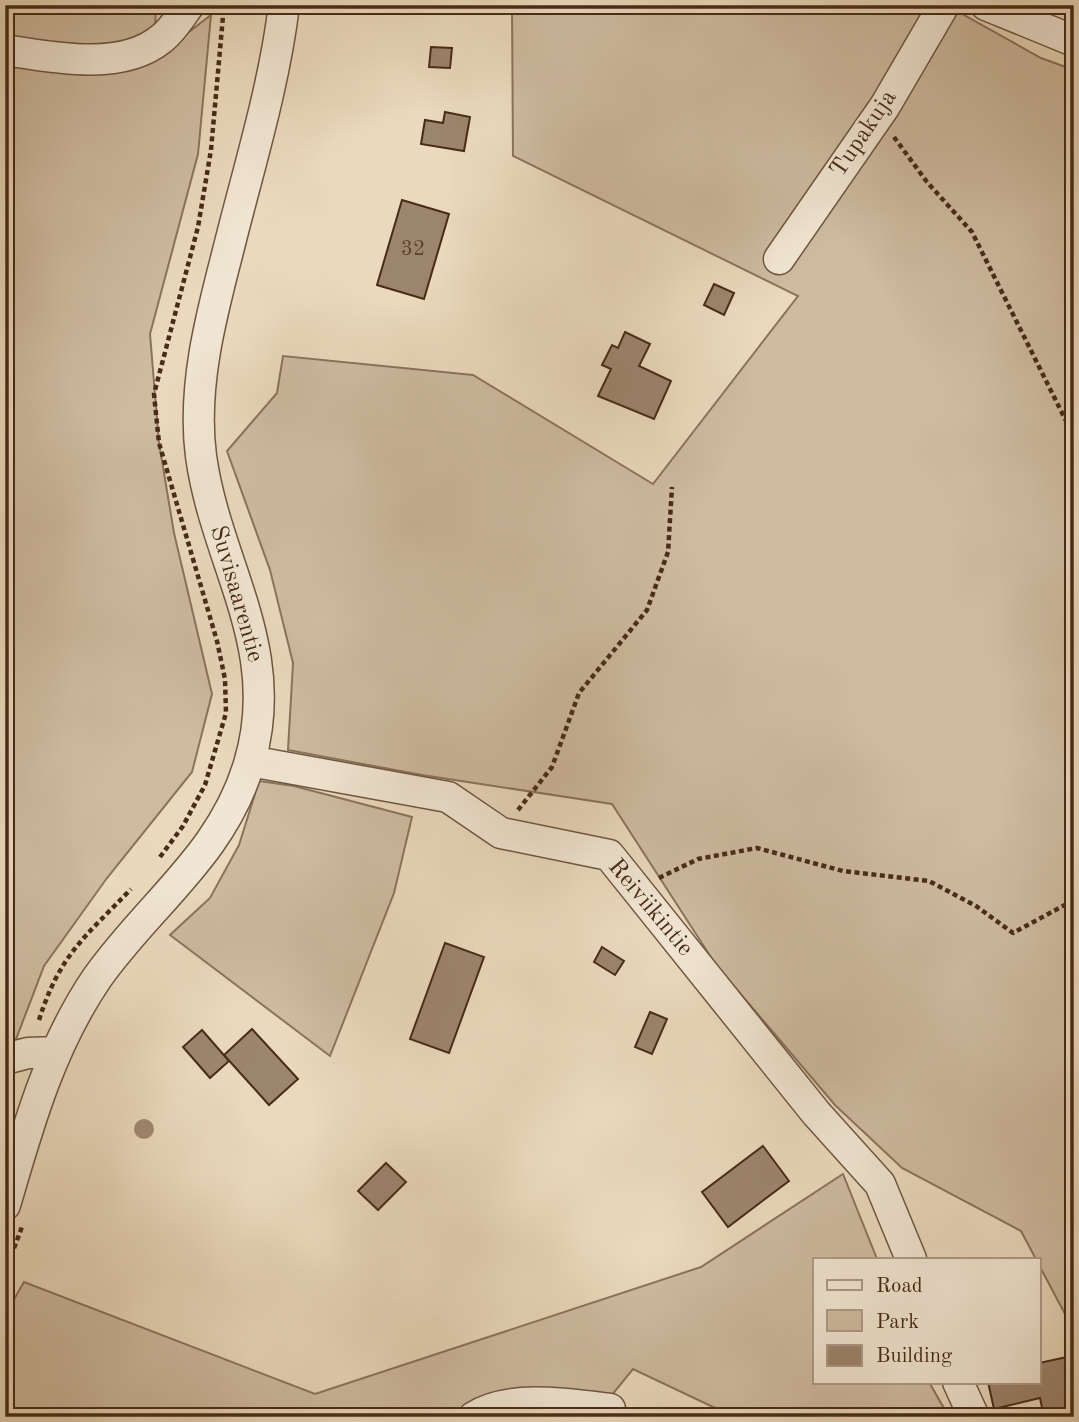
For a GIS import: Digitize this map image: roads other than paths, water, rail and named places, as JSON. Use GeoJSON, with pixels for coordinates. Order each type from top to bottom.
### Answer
{"type":"FeatureCollection","features":[{"type":"Feature","properties":{"kind":"street"},"geometry":{"type":"LineString","coordinates":[[5,50],[78,61],[131,54],[161,40],[189,5]]}},
{"type":"Feature","properties":{"kind":"street","name":"Suvisaarentie"},"geometry":{"type":"LineString","coordinates":[[15,1213],[28,1124],[30,1055],[77,1008],[100,975],[186,877],[213,841],[230,811],[250,761],[259,722],[260,688],[255,644],[214,514],[200,430],[203,375],[215,302],[268,91],[284,5]]}},
{"type":"Feature","properties":{"kind":"street","name":"Tupakuja"},"geometry":{"type":"LineString","coordinates":[[779,260],[885,106],[944,5]]}},
{"type":"Feature","properties":{"kind":"street"},"geometry":{"type":"LineString","coordinates":[[986,5],[1074,41]]}},
{"type":"Feature","properties":{"kind":"street","name":"Reiviikintie"},"geometry":{"type":"LineString","coordinates":[[250,761],[447,797],[501,833],[609,855],[816,1114],[880,1184],[911,1258]]}},
{"type":"Feature","properties":{"kind":"street"},"geometry":{"type":"LineString","coordinates":[[959,1384],[974,1417]]}},
{"type":"Feature","properties":{"kind":"street"},"geometry":{"type":"LineString","coordinates":[[474,1417],[486,1409],[548,1401],[610,1409]]}}]}
